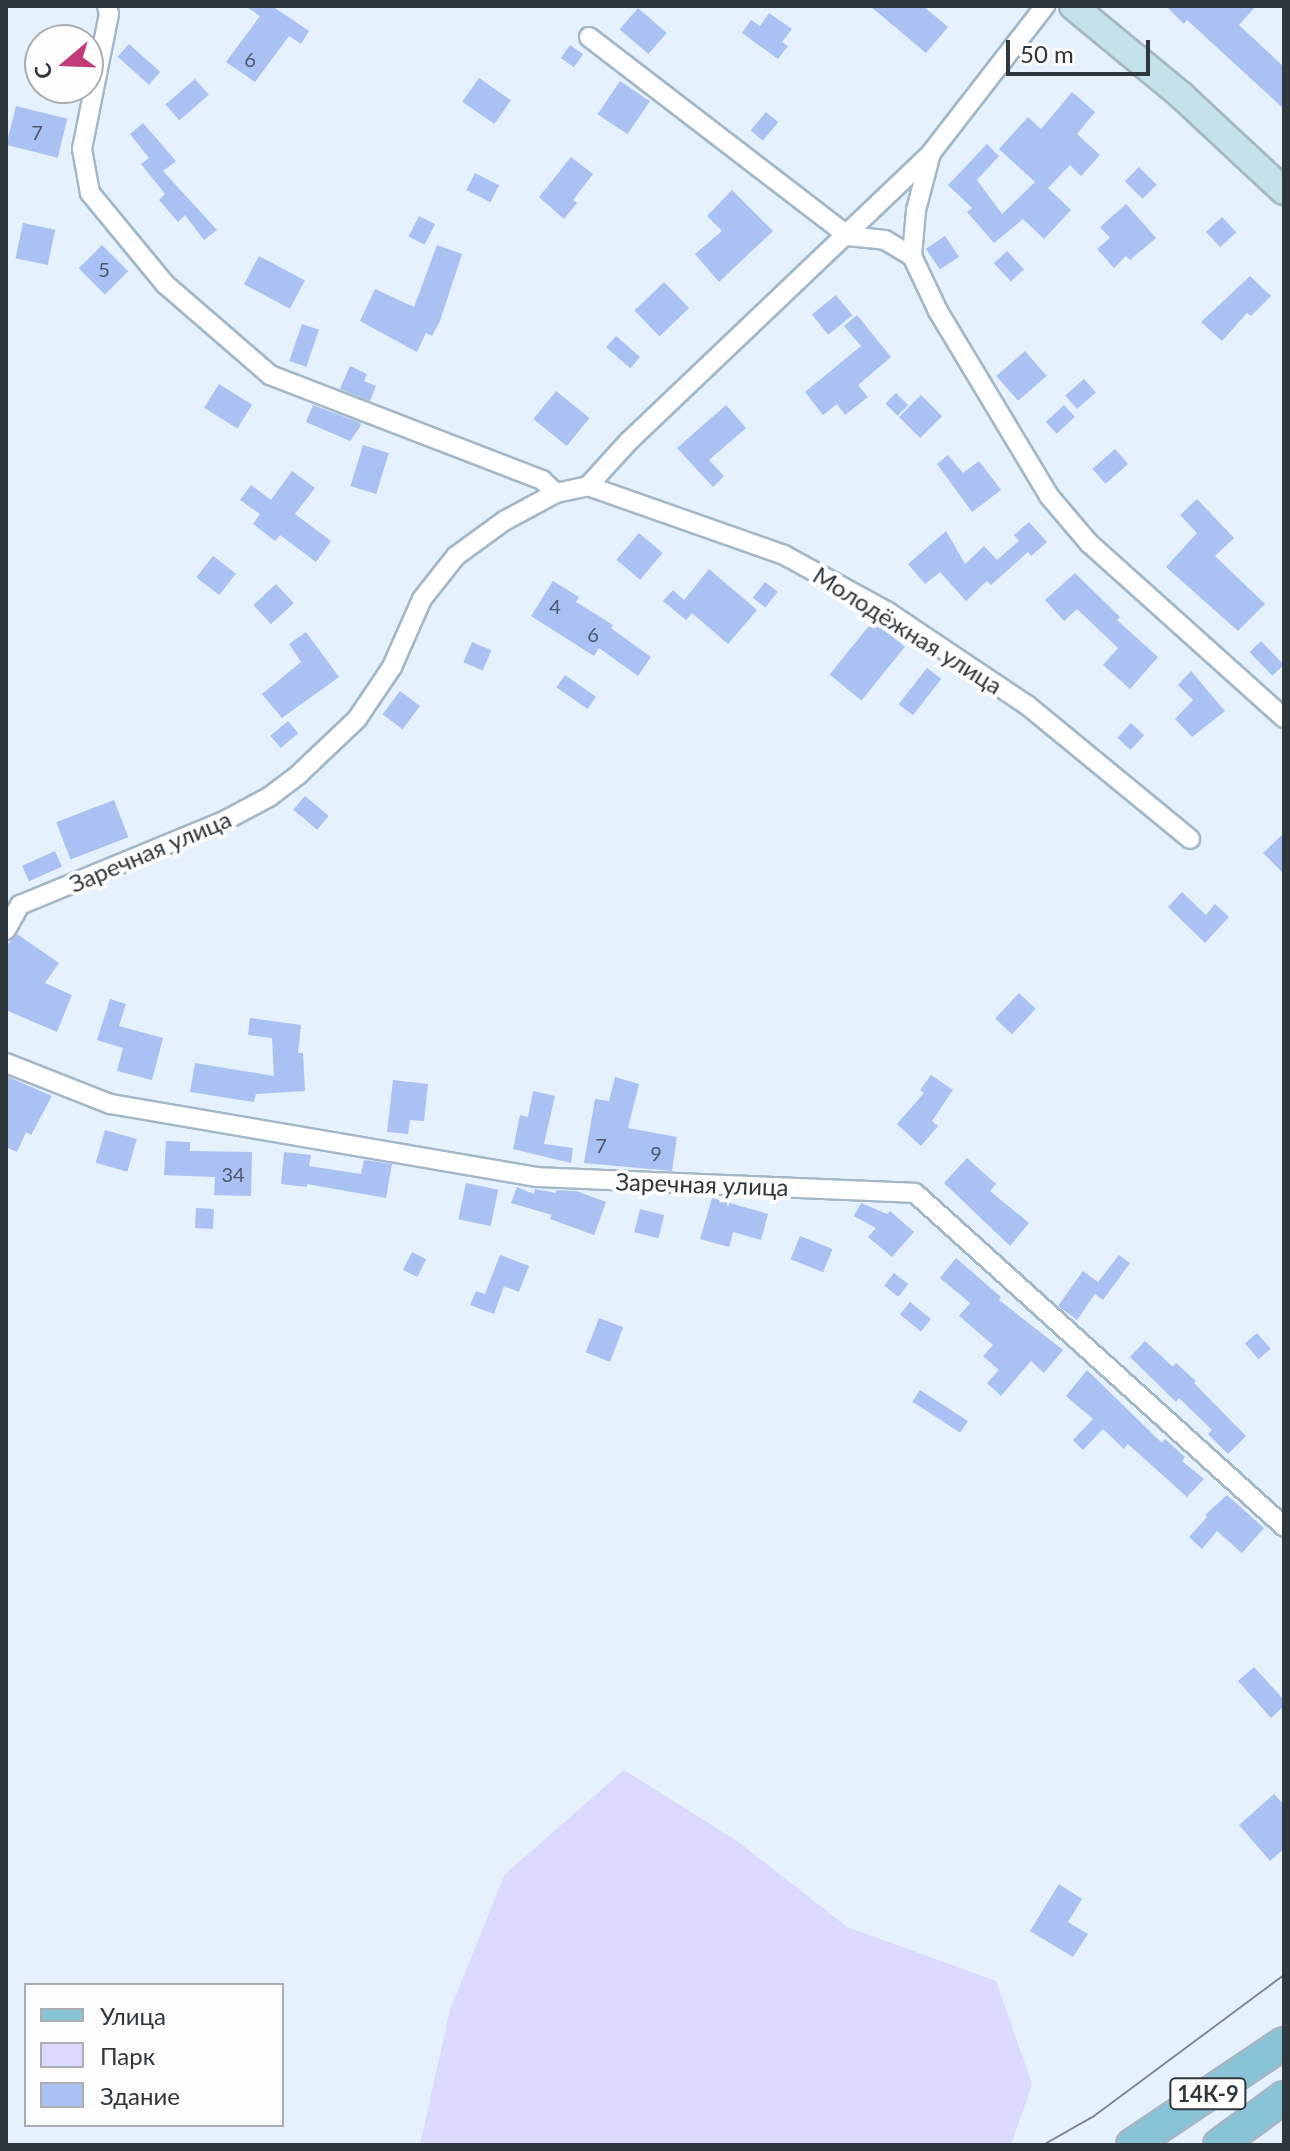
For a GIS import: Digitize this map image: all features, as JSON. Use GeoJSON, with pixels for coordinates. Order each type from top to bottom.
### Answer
{"type":"FeatureCollection","features":[{"type":"Feature","properties":{"kind":"main road","name":"14К-9"},"geometry":{"type":"LineString","coordinates":[[1132,2145],[1284,2043]]}},
{"type":"Feature","properties":{"kind":"main road","name":"14К-9"},"geometry":{"type":"LineString","coordinates":[[1219,2145],[1284,2097]]}},
{"type":"Feature","properties":{"kind":"street"},"geometry":{"type":"LineString","coordinates":[[107,6],[109,14],[82,149],[90,193],[165,284],[270,375],[542,480],[556,493],[588,486],[629,441],[848,236],[931,153],[1045,6]]}},
{"type":"Feature","properties":{"kind":"street"},"geometry":{"type":"LineString","coordinates":[[1073,6],[1182,96],[1284,191]]}},
{"type":"Feature","properties":{"kind":"street"},"geometry":{"type":"LineString","coordinates":[[589,37],[848,236],[885,240],[912,256]]}},
{"type":"Feature","properties":{"kind":"street"},"geometry":{"type":"LineString","coordinates":[[931,153],[916,210],[912,256],[938,311],[1049,496],[1089,543],[1284,718]]}},
{"type":"Feature","properties":{"kind":"street","name":"Молодёжная улица"},"geometry":{"type":"LineString","coordinates":[[588,486],[784,555],[888,612],[1027,705],[1190,839]]}},
{"type":"Feature","properties":{"kind":"street","name":"Заречная улица"},"geometry":{"type":"LineString","coordinates":[[6,930],[20,905],[224,821],[269,797],[299,774],[357,719],[392,667],[422,599],[456,556],[504,521],[556,493]]}},
{"type":"Feature","properties":{"kind":"street","name":"Заречная улица"},"geometry":{"type":"LineString","coordinates":[[6,1063],[110,1104],[536,1177],[915,1193],[1284,1527]]}},
{"type":"Feature","properties":{"kind":"green space"},"geometry":{"type":"Polygon","coordinates":[[[624,1770],[737,1841],[847,1927],[996,1981],[1032,2084],[1011,2145],[420,2145],[450,2010],[505,1874],[624,1770]]]}},
{"type":"Feature","properties":{"kind":"building"},"geometry":{"type":"Polygon","coordinates":[[[245,6],[272,6],[309,31],[301,44],[289,36],[255,82],[226,62],[260,16],[245,6]]]}},
{"type":"Feature","properties":{"kind":"building"},"geometry":{"type":"Polygon","coordinates":[[[870,6],[923,6],[948,27],[926,53],[870,6]]]}},
{"type":"Feature","properties":{"kind":"building"},"geometry":{"type":"Polygon","coordinates":[[[1166,6],[1256,6],[1239,25],[1284,67],[1284,109],[1187,20],[1184,24],[1166,6]]]}},
{"type":"Feature","properties":{"kind":"building"},"geometry":{"type":"Polygon","coordinates":[[[638,8],[667,33],[648,54],[620,29],[638,8]]]}},
{"type":"Feature","properties":{"kind":"building"},"geometry":{"type":"Polygon","coordinates":[[[769,13],[792,29],[782,42],[788,46],[778,59],[742,33],[751,20],[760,26],[769,13]]]}},
{"type":"Feature","properties":{"kind":"building"},"geometry":{"type":"Polygon","coordinates":[[[129,44],[160,72],[149,85],[118,57],[129,44]]]}},
{"type":"Feature","properties":{"kind":"building"},"geometry":{"type":"Polygon","coordinates":[[[570,45],[583,54],[574,67],[561,58],[570,45]]]}},
{"type":"Feature","properties":{"kind":"building"},"geometry":{"type":"Polygon","coordinates":[[[479,78],[511,100],[494,124],[462,102],[479,78]]]}},
{"type":"Feature","properties":{"kind":"building"},"geometry":{"type":"Polygon","coordinates":[[[195,79],[209,95],[179,120],[166,105],[195,79]]]}},
{"type":"Feature","properties":{"kind":"building"},"geometry":{"type":"Polygon","coordinates":[[[620,81],[650,101],[627,134],[598,114],[620,81]]]}},
{"type":"Feature","properties":{"kind":"building"},"geometry":{"type":"Polygon","coordinates":[[[1072,92],[1095,112],[1077,134],[1100,155],[1081,176],[1070,165],[1048,188],[1071,210],[1044,239],[1023,219],[994,243],[967,212],[972,208],[948,185],[987,144],[999,156],[977,180],[1002,214],[1035,182],[999,149],[1028,117],[1041,129],[1072,92]]]}},
{"type":"Feature","properties":{"kind":"building"},"geometry":{"type":"Polygon","coordinates":[[[16,106],[67,119],[58,158],[6,145],[16,106]]]}},
{"type":"Feature","properties":{"kind":"building"},"geometry":{"type":"Polygon","coordinates":[[[766,112],[778,122],[763,141],[751,130],[766,112]]]}},
{"type":"Feature","properties":{"kind":"building"},"geometry":{"type":"Polygon","coordinates":[[[143,123],[176,161],[163,171],[217,230],[204,240],[185,215],[178,222],[159,200],[165,194],[141,164],[149,158],[130,134],[143,123]]]}},
{"type":"Feature","properties":{"kind":"building"},"geometry":{"type":"Polygon","coordinates":[[[571,157],[593,174],[573,200],[577,203],[564,219],[539,197],[571,157]]]}},
{"type":"Feature","properties":{"kind":"building"},"geometry":{"type":"Polygon","coordinates":[[[1139,167],[1157,185],[1143,199],[1125,181],[1139,167]]]}},
{"type":"Feature","properties":{"kind":"building"},"geometry":{"type":"Polygon","coordinates":[[[475,173],[499,185],[490,202],[466,190],[475,173]]]}},
{"type":"Feature","properties":{"kind":"building"},"geometry":{"type":"Polygon","coordinates":[[[732,190],[773,231],[719,282],[695,254],[722,231],[707,216],[732,190]]]}},
{"type":"Feature","properties":{"kind":"building"},"geometry":{"type":"Polygon","coordinates":[[[1126,204],[1156,238],[1130,260],[1126,256],[1114,268],[1097,249],[1110,238],[1100,227],[1126,204]]]}},
{"type":"Feature","properties":{"kind":"building"},"geometry":{"type":"Polygon","coordinates":[[[419,216],[435,224],[425,245],[409,236],[419,216]]]}},
{"type":"Feature","properties":{"kind":"building"},"geometry":{"type":"Polygon","coordinates":[[[1222,217],[1236,232],[1220,247],[1206,232],[1222,217]]]}},
{"type":"Feature","properties":{"kind":"building"},"geometry":{"type":"Polygon","coordinates":[[[23,223],[55,230],[48,265],[16,258],[23,223]]]}},
{"type":"Feature","properties":{"kind":"building"},"geometry":{"type":"Polygon","coordinates":[[[945,236],[959,257],[940,270],[926,249],[945,236]]]}},
{"type":"Feature","properties":{"kind":"building"},"geometry":{"type":"Polygon","coordinates":[[[102,245],[128,271],[105,294],[79,268],[102,245]]]}},
{"type":"Feature","properties":{"kind":"building"},"geometry":{"type":"Polygon","coordinates":[[[437,245],[462,254],[440,321],[432,336],[426,333],[417,352],[360,321],[375,289],[414,307],[437,245]]]}},
{"type":"Feature","properties":{"kind":"building"},"geometry":{"type":"Polygon","coordinates":[[[1007,251],[1024,269],[1011,282],[994,263],[1007,251]]]}},
{"type":"Feature","properties":{"kind":"building"},"geometry":{"type":"Polygon","coordinates":[[[259,256],[305,280],[290,309],[244,284],[259,256]]]}},
{"type":"Feature","properties":{"kind":"building"},"geometry":{"type":"Polygon","coordinates":[[[1250,276],[1271,296],[1251,316],[1247,313],[1222,341],[1201,322],[1250,276]]]}},
{"type":"Feature","properties":{"kind":"building"},"geometry":{"type":"Polygon","coordinates":[[[664,282],[689,308],[660,336],[635,310],[664,282]]]}},
{"type":"Feature","properties":{"kind":"building"},"geometry":{"type":"Polygon","coordinates":[[[836,295],[852,315],[828,335],[812,315],[836,295]]]}},
{"type":"Feature","properties":{"kind":"building"},"geometry":{"type":"Polygon","coordinates":[[[857,315],[891,357],[858,385],[868,397],[845,415],[837,404],[823,415],[805,392],[861,346],[844,326],[857,315]]]}},
{"type":"Feature","properties":{"kind":"building"},"geometry":{"type":"Polygon","coordinates":[[[302,324],[319,330],[306,367],[289,361],[302,324]]]}},
{"type":"Feature","properties":{"kind":"building"},"geometry":{"type":"Polygon","coordinates":[[[616,336],[640,357],[630,368],[606,347],[616,336]]]}},
{"type":"Feature","properties":{"kind":"building"},"geometry":{"type":"Polygon","coordinates":[[[1025,351],[1047,376],[1018,401],[996,376],[1025,351]]]}},
{"type":"Feature","properties":{"kind":"building"},"geometry":{"type":"Polygon","coordinates":[[[350,366],[367,374],[364,381],[376,386],[370,401],[340,389],[350,366]]]}},
{"type":"Feature","properties":{"kind":"building"},"geometry":{"type":"Polygon","coordinates":[[[1084,379],[1096,393],[1077,409],[1065,395],[1084,379]]]}},
{"type":"Feature","properties":{"kind":"building"},"geometry":{"type":"Polygon","coordinates":[[[219,384],[252,405],[237,428],[204,408],[219,384]]]}},
{"type":"Feature","properties":{"kind":"building"},"geometry":{"type":"Polygon","coordinates":[[[556,391],[589,418],[567,446],[533,419],[556,391]]]}},
{"type":"Feature","properties":{"kind":"building"},"geometry":{"type":"Polygon","coordinates":[[[896,393],[908,405],[897,416],[885,404],[896,393]]]}},
{"type":"Feature","properties":{"kind":"building"},"geometry":{"type":"Polygon","coordinates":[[[921,395],[942,416],[920,438],[899,417],[921,395]]]}},
{"type":"Feature","properties":{"kind":"building"},"geometry":{"type":"Polygon","coordinates":[[[313,405],[361,423],[360,427],[350,441],[306,422],[313,405]]]}},
{"type":"Feature","properties":{"kind":"building"},"geometry":{"type":"Polygon","coordinates":[[[726,405],[746,428],[709,460],[724,476],[713,487],[677,448],[726,405]]]}},
{"type":"Feature","properties":{"kind":"building"},"geometry":{"type":"Polygon","coordinates":[[[1064,405],[1075,417],[1057,434],[1046,422],[1064,405]]]}},
{"type":"Feature","properties":{"kind":"building"},"geometry":{"type":"Polygon","coordinates":[[[363,445],[389,453],[376,494],[350,486],[363,445]]]}},
{"type":"Feature","properties":{"kind":"building"},"geometry":{"type":"Polygon","coordinates":[[[1115,449],[1128,464],[1105,484],[1092,469],[1115,449]]]}},
{"type":"Feature","properties":{"kind":"building"},"geometry":{"type":"Polygon","coordinates":[[[948,455],[963,473],[979,461],[1001,490],[972,512],[937,464],[948,455]]]}},
{"type":"Feature","properties":{"kind":"building"},"geometry":{"type":"Polygon","coordinates":[[[292,471],[315,488],[295,514],[331,541],[316,562],[280,535],[275,541],[253,524],[260,514],[240,500],[251,485],[271,500],[292,471]]]}},
{"type":"Feature","properties":{"kind":"building"},"geometry":{"type":"Polygon","coordinates":[[[1197,499],[1234,538],[1215,556],[1265,604],[1238,631],[1166,567],[1197,533],[1180,515],[1197,499]]]}},
{"type":"Feature","properties":{"kind":"building"},"geometry":{"type":"Polygon","coordinates":[[[1029,522],[1047,542],[1031,556],[1028,552],[991,585],[987,581],[966,601],[940,572],[925,584],[908,564],[946,531],[965,564],[984,546],[997,560],[1019,541],[1014,535],[1029,522]]]}},
{"type":"Feature","properties":{"kind":"building"},"geometry":{"type":"Polygon","coordinates":[[[639,533],[663,553],[640,580],[617,560],[639,533]]]}},
{"type":"Feature","properties":{"kind":"building"},"geometry":{"type":"Polygon","coordinates":[[[213,556],[236,574],[219,595],[196,577],[213,556]]]}},
{"type":"Feature","properties":{"kind":"building"},"geometry":{"type":"Polygon","coordinates":[[[709,569],[757,610],[728,644],[692,613],[686,620],[663,601],[673,590],[684,600],[709,569]]]}},
{"type":"Feature","properties":{"kind":"building"},"geometry":{"type":"Polygon","coordinates":[[[1075,573],[1120,617],[1117,620],[1158,657],[1130,689],[1103,665],[1118,648],[1077,609],[1064,621],[1045,600],[1075,573]]]}},
{"type":"Feature","properties":{"kind":"building"},"geometry":{"type":"Polygon","coordinates":[[[553,581],[579,597],[576,602],[613,625],[611,628],[651,657],[638,676],[599,648],[594,656],[531,616],[553,581]]]}},
{"type":"Feature","properties":{"kind":"building"},"geometry":{"type":"Polygon","coordinates":[[[765,582],[778,592],[765,608],[753,598],[765,582]]]}},
{"type":"Feature","properties":{"kind":"building"},"geometry":{"type":"Polygon","coordinates":[[[276,584],[294,603],[271,624],[253,605],[276,584]]]}},
{"type":"Feature","properties":{"kind":"building"},"geometry":{"type":"Polygon","coordinates":[[[873,621],[905,647],[861,700],[830,675],[873,621]]]}},
{"type":"Feature","properties":{"kind":"building"},"geometry":{"type":"Polygon","coordinates":[[[306,632],[339,677],[282,718],[262,694],[301,662],[289,644],[306,632]]]}},
{"type":"Feature","properties":{"kind":"building"},"geometry":{"type":"Polygon","coordinates":[[[1261,641],[1284,665],[1272,676],[1249,652],[1261,641]]]}},
{"type":"Feature","properties":{"kind":"building"},"geometry":{"type":"Polygon","coordinates":[[[472,642],[491,650],[483,670],[463,662],[472,642]]]}},
{"type":"Feature","properties":{"kind":"building"},"geometry":{"type":"Polygon","coordinates":[[[927,668],[941,679],[913,715],[899,704],[927,668]]]}},
{"type":"Feature","properties":{"kind":"building"},"geometry":{"type":"Polygon","coordinates":[[[1191,671],[1225,711],[1192,737],[1175,719],[1193,700],[1178,685],[1191,671]]]}},
{"type":"Feature","properties":{"kind":"building"},"geometry":{"type":"Polygon","coordinates":[[[565,675],[596,697],[588,709],[556,687],[565,675]]]}},
{"type":"Feature","properties":{"kind":"building"},"geometry":{"type":"Polygon","coordinates":[[[400,691],[420,706],[403,729],[383,714],[400,691]]]}},
{"type":"Feature","properties":{"kind":"building"},"geometry":{"type":"Polygon","coordinates":[[[288,721],[298,733],[281,748],[270,736],[288,721]]]}},
{"type":"Feature","properties":{"kind":"building"},"geometry":{"type":"Polygon","coordinates":[[[1131,723],[1144,735],[1131,750],[1117,738],[1131,723]]]}},
{"type":"Feature","properties":{"kind":"building"},"geometry":{"type":"Polygon","coordinates":[[[305,796],[329,816],[317,830],[293,810],[305,796]]]}},
{"type":"Feature","properties":{"kind":"building"},"geometry":{"type":"Polygon","coordinates":[[[114,800],[128,837],[70,860],[56,822],[114,800]]]}},
{"type":"Feature","properties":{"kind":"building"},"geometry":{"type":"Polygon","coordinates":[[[1284,833],[1284,874],[1263,853],[1284,833]]]}},
{"type":"Feature","properties":{"kind":"building"},"geometry":{"type":"Polygon","coordinates":[[[55,851],[62,867],[29,881],[22,866],[55,851]]]}},
{"type":"Feature","properties":{"kind":"building"},"geometry":{"type":"Polygon","coordinates":[[[1182,892],[1206,915],[1215,904],[1229,917],[1205,943],[1168,907],[1182,892]]]}},
{"type":"Feature","properties":{"kind":"building"},"geometry":{"type":"Polygon","coordinates":[[[17,934],[59,963],[45,983],[72,995],[57,1032],[6,1010],[6,946],[17,934]]]}},
{"type":"Feature","properties":{"kind":"building"},"geometry":{"type":"Polygon","coordinates":[[[1019,993],[1036,1009],[1012,1034],[995,1019],[1019,993]]]}},
{"type":"Feature","properties":{"kind":"building"},"geometry":{"type":"Polygon","coordinates":[[[110,999],[126,1004],[119,1026],[163,1038],[152,1080],[117,1071],[123,1048],[97,1040],[110,999]]]}},
{"type":"Feature","properties":{"kind":"building"},"geometry":{"type":"Polygon","coordinates":[[[250,1018],[301,1025],[298,1053],[303,1053],[305,1091],[256,1094],[254,1102],[190,1092],[195,1063],[274,1076],[272,1038],[248,1035],[250,1018]]]}},
{"type":"Feature","properties":{"kind":"building"},"geometry":{"type":"Polygon","coordinates":[[[931,1075],[953,1090],[932,1121],[938,1126],[921,1146],[897,1124],[924,1093],[920,1090],[931,1075]]]}},
{"type":"Feature","properties":{"kind":"building"},"geometry":{"type":"Polygon","coordinates":[[[6,1076],[52,1096],[31,1135],[26,1132],[17,1152],[6,1147],[6,1076]]]}},
{"type":"Feature","properties":{"kind":"building"},"geometry":{"type":"Polygon","coordinates":[[[615,1077],[639,1084],[628,1128],[677,1137],[672,1171],[584,1163],[595,1099],[609,1101],[615,1077]]]}},
{"type":"Feature","properties":{"kind":"building"},"geometry":{"type":"Polygon","coordinates":[[[393,1080],[428,1084],[424,1121],[410,1120],[408,1134],[387,1132],[393,1080]]]}},
{"type":"Feature","properties":{"kind":"building"},"geometry":{"type":"Polygon","coordinates":[[[533,1091],[555,1096],[544,1144],[573,1148],[571,1163],[513,1149],[520,1115],[528,1117],[533,1091]]]}},
{"type":"Feature","properties":{"kind":"building"},"geometry":{"type":"Polygon","coordinates":[[[105,1130],[137,1139],[127,1172],[96,1163],[105,1130]]]}},
{"type":"Feature","properties":{"kind":"building"},"geometry":{"type":"Polygon","coordinates":[[[166,1141],[190,1142],[190,1151],[252,1152],[251,1196],[214,1195],[215,1177],[164,1175],[166,1141]]]}},
{"type":"Feature","properties":{"kind":"building"},"geometry":{"type":"Polygon","coordinates":[[[284,1152],[311,1155],[309,1166],[361,1174],[364,1160],[392,1164],[386,1198],[307,1184],[307,1187],[281,1184],[284,1152]]]}},
{"type":"Feature","properties":{"kind":"building"},"geometry":{"type":"Polygon","coordinates":[[[967,1158],[996,1184],[990,1191],[1029,1223],[1010,1246],[944,1183],[967,1158]]]}},
{"type":"Feature","properties":{"kind":"building"},"geometry":{"type":"Polygon","coordinates":[[[466,1183],[498,1190],[491,1226],[458,1219],[466,1183]]]}},
{"type":"Feature","properties":{"kind":"building"},"geometry":{"type":"Polygon","coordinates":[[[517,1187],[534,1194],[535,1189],[556,1193],[556,1190],[576,1191],[606,1202],[594,1235],[550,1219],[552,1215],[511,1203],[517,1187]]]}},
{"type":"Feature","properties":{"kind":"building"},"geometry":{"type":"Polygon","coordinates":[[[712,1198],[768,1214],[761,1240],[733,1232],[729,1247],[700,1239],[712,1198]]]}},
{"type":"Feature","properties":{"kind":"building"},"geometry":{"type":"Polygon","coordinates":[[[861,1203],[887,1214],[890,1211],[914,1232],[892,1257],[868,1237],[876,1228],[854,1216],[861,1203]]]}},
{"type":"Feature","properties":{"kind":"building"},"geometry":{"type":"Polygon","coordinates":[[[196,1208],[214,1209],[213,1229],[195,1228],[196,1208]]]}},
{"type":"Feature","properties":{"kind":"building"},"geometry":{"type":"Polygon","coordinates":[[[640,1209],[664,1215],[658,1238],[634,1232],[640,1209]]]}},
{"type":"Feature","properties":{"kind":"building"},"geometry":{"type":"Polygon","coordinates":[[[800,1236],[832,1249],[823,1272],[791,1259],[800,1236]]]}},
{"type":"Feature","properties":{"kind":"building"},"geometry":{"type":"Polygon","coordinates":[[[412,1252],[426,1259],[417,1277],[403,1270],[412,1252]]]}},
{"type":"Feature","properties":{"kind":"building"},"geometry":{"type":"Polygon","coordinates":[[[500,1255],[529,1266],[519,1292],[504,1286],[494,1314],[470,1305],[476,1291],[485,1294],[500,1255]]]}},
{"type":"Feature","properties":{"kind":"building"},"geometry":{"type":"Polygon","coordinates":[[[1119,1255],[1130,1263],[1103,1300],[1095,1294],[1077,1320],[1058,1306],[1083,1271],[1098,1282],[1119,1255]]]}},
{"type":"Feature","properties":{"kind":"building"},"geometry":{"type":"Polygon","coordinates":[[[956,1258],[1001,1297],[999,1300],[1063,1350],[1044,1373],[1031,1361],[1001,1396],[987,1383],[999,1370],[983,1356],[993,1345],[959,1316],[970,1303],[940,1278],[956,1258]]]}},
{"type":"Feature","properties":{"kind":"building"},"geometry":{"type":"Polygon","coordinates":[[[894,1273],[908,1284],[898,1297],[884,1286],[894,1273]]]}},
{"type":"Feature","properties":{"kind":"building"},"geometry":{"type":"Polygon","coordinates":[[[910,1302],[931,1319],[921,1331],[900,1314],[910,1302]]]}},
{"type":"Feature","properties":{"kind":"building"},"geometry":{"type":"Polygon","coordinates":[[[599,1318],[623,1327],[610,1362],[586,1353],[599,1318]]]}},
{"type":"Feature","properties":{"kind":"building"},"geometry":{"type":"Polygon","coordinates":[[[1257,1333],[1271,1349],[1259,1359],[1245,1343],[1257,1333]]]}},
{"type":"Feature","properties":{"kind":"building"},"geometry":{"type":"Polygon","coordinates":[[[1145,1341],[1173,1367],[1176,1363],[1196,1381],[1194,1383],[1246,1436],[1228,1454],[1208,1434],[1212,1430],[1179,1398],[1176,1402],[1130,1357],[1145,1341]]]}},
{"type":"Feature","properties":{"kind":"building"},"geometry":{"type":"Polygon","coordinates":[[[1087,1370],[1162,1443],[1165,1439],[1185,1457],[1182,1461],[1204,1479],[1187,1497],[1128,1444],[1124,1449],[1103,1429],[1083,1450],[1073,1440],[1093,1419],[1066,1396],[1087,1370]]]}},
{"type":"Feature","properties":{"kind":"building"},"geometry":{"type":"Polygon","coordinates":[[[920,1390],[968,1421],[960,1433],[912,1402],[920,1390]]]}},
{"type":"Feature","properties":{"kind":"building"},"geometry":{"type":"Polygon","coordinates":[[[1227,1495],[1264,1528],[1242,1553],[1217,1531],[1202,1549],[1189,1537],[1207,1517],[1205,1515],[1227,1495]]]}},
{"type":"Feature","properties":{"kind":"building"},"geometry":{"type":"Polygon","coordinates":[[[1254,1667],[1284,1700],[1284,1706],[1271,1718],[1238,1681],[1254,1667]]]}},
{"type":"Feature","properties":{"kind":"building"},"geometry":{"type":"Polygon","coordinates":[[[1274,1794],[1284,1805],[1284,1849],[1270,1861],[1239,1825],[1274,1794]]]}},
{"type":"Feature","properties":{"kind":"building"},"geometry":{"type":"Polygon","coordinates":[[[1059,1884],[1082,1899],[1068,1922],[1088,1934],[1073,1957],[1030,1931],[1059,1884]]]}},
{"type":"Feature","properties":{"kind":"tram line"},"geometry":{"type":"LineString","coordinates":[[1043,2145],[1094,2116],[1284,1975]]}}]}
